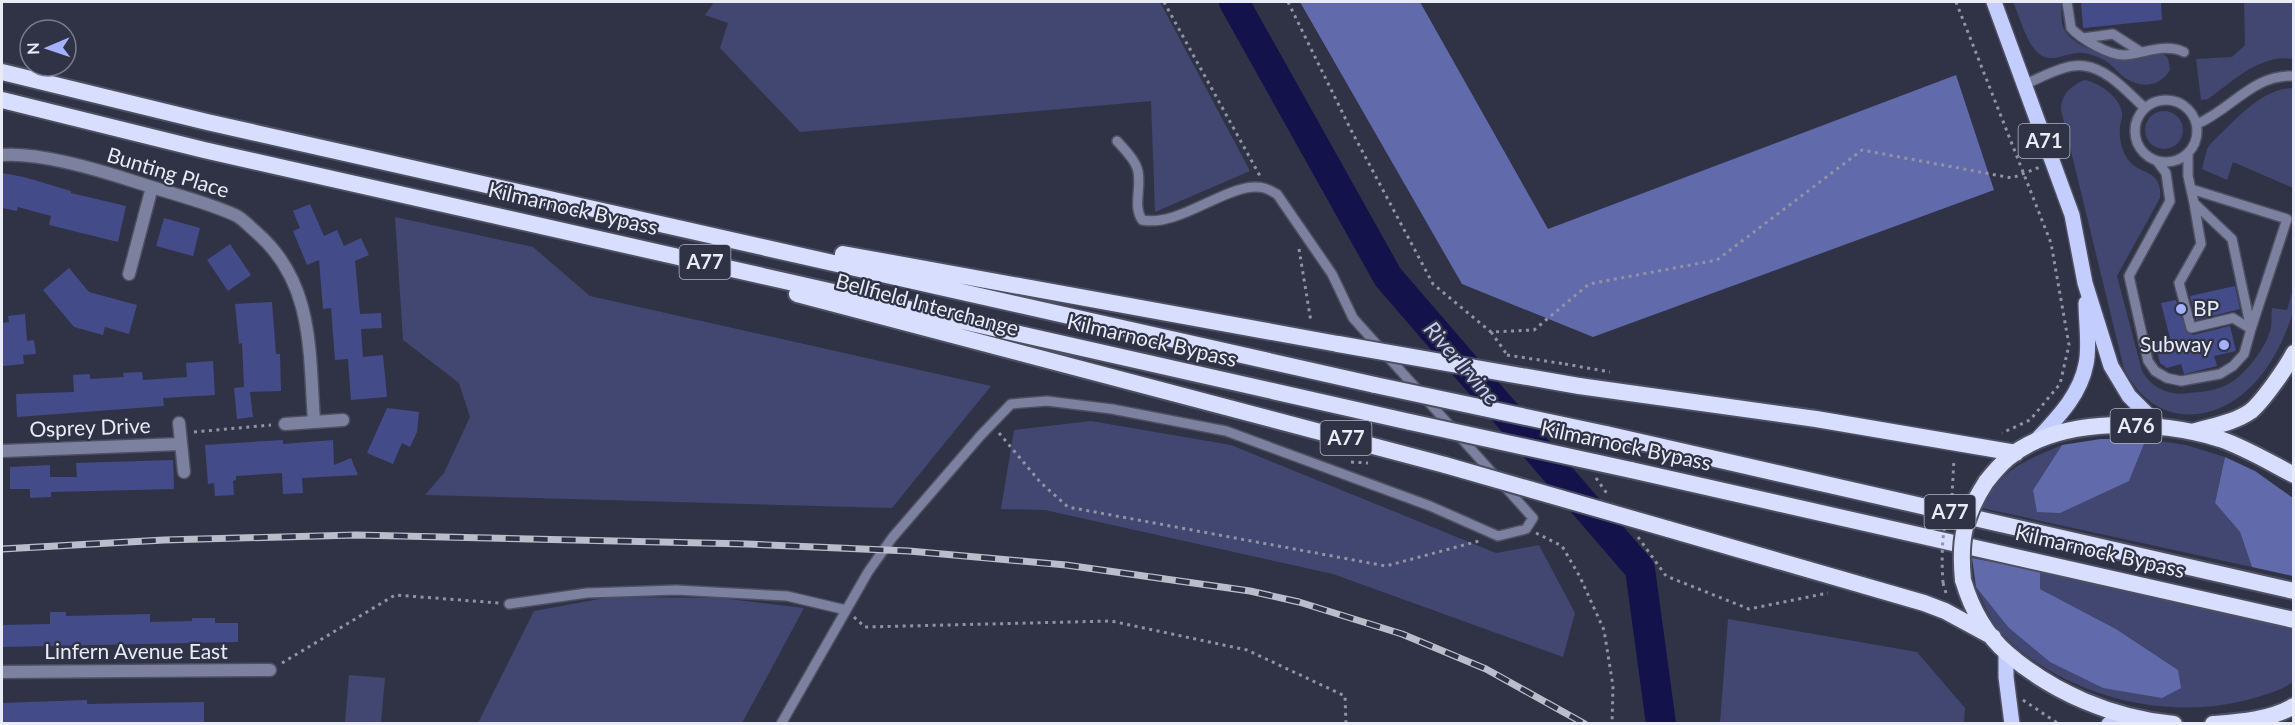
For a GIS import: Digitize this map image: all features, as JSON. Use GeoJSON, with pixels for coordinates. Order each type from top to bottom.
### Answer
{"type":"FeatureCollection","features":[{"type":"Feature","properties":{"kind":"highway","name":"Kilmarnock Bypass"},"geometry":{"type":"LineString","coordinates":[[2,72],[207,122],[1375,385],[1606,434],[2294,591]]}},
{"type":"Feature","properties":{"kind":"highway","name":"Kilmarnock Bypass"},"geometry":{"type":"LineString","coordinates":[[2,100],[216,152],[2294,620]]}},
{"type":"Feature","properties":{"kind":"highway","name":"A77"},"geometry":{"type":"LineString","coordinates":[[603,211],[1579,386],[1815,419],[2016,453]]}},
{"type":"Feature","properties":{"kind":"highway","name":"Bellfield Interchange"},"geometry":{"type":"LineString","coordinates":[[597,237],[887,319],[1246,411],[1445,465],[1924,603],[1945,611],[1993,637]]}},
{"type":"Feature","properties":{"kind":"highway","name":"A76"},"geometry":{"type":"LineString","coordinates":[[2192,432],[2228,422],[2252,410],[2287,366],[2294,353]]}},
{"type":"Feature","properties":{"kind":"highway","name":"A76"},"geometry":{"type":"LineString","coordinates":[[2174,723],[2131,717],[2088,703],[2061,690],[2006,653],[1972,608],[1963,580],[1961,556],[1965,525],[1973,503],[1998,467],[2016,453],[2045,438],[2098,426],[2160,426],[2192,432],[2221,440],[2250,452],[2294,475]]}},
{"type":"Feature","properties":{"kind":"highway"},"geometry":{"type":"LineString","coordinates":[[2213,723],[2233,723],[2283,714]]}},
{"type":"Feature","properties":{"kind":"main road","name":"A71"},"geometry":{"type":"LineString","coordinates":[[1994,2],[2072,215],[2085,283],[2110,366],[2129,396],[2160,426]]}},
{"type":"Feature","properties":{"kind":"main road","name":"A71"},"geometry":{"type":"LineString","coordinates":[[2036,442],[2069,404],[2079,387],[2087,363],[2085,283]]}},
{"type":"Feature","properties":{"kind":"main road"},"geometry":{"type":"LineString","coordinates":[[2006,653],[2006,677],[2012,723]]}},
{"type":"Feature","properties":{"kind":"main road"},"geometry":{"type":"LineString","coordinates":[[2109,723],[2131,717]]}},
{"type":"Feature","properties":{"kind":"street","name":"Bunting Place"},"geometry":{"type":"LineString","coordinates":[[2,155],[19,154],[112,174],[237,215],[263,238],[285,264],[297,289],[307,322],[314,422]]}},
{"type":"Feature","properties":{"kind":"street"},"geometry":{"type":"LineString","coordinates":[[129,274],[152,187]]}},
{"type":"Feature","properties":{"kind":"street"},"geometry":{"type":"LineString","coordinates":[[285,424],[343,420]]}},
{"type":"Feature","properties":{"kind":"street","name":"Osprey Drive"},"geometry":{"type":"LineString","coordinates":[[2,451],[179,434],[184,472]]}},
{"type":"Feature","properties":{"kind":"street","name":"Linfern Avenue East"},"geometry":{"type":"LineString","coordinates":[[2,672],[270,670]]}},
{"type":"Feature","properties":{"kind":"lane"},"geometry":{"type":"LineString","coordinates":[[2067,2],[2071,28],[2094,45],[2121,55],[2173,46],[2184,52]]}},
{"type":"Feature","properties":{"kind":"lane"},"geometry":{"type":"LineString","coordinates":[[2083,38],[2113,34],[2141,52]]}},
{"type":"Feature","properties":{"kind":"lane"},"geometry":{"type":"LineString","coordinates":[[2023,85],[2068,68],[2084,65],[2108,76],[2145,108]]}},
{"type":"Feature","properties":{"kind":"lane"},"geometry":{"type":"LineString","coordinates":[[2197,124],[2216,115],[2257,83],[2273,76],[2294,76]]}},
{"type":"Feature","properties":{"kind":"lane"},"geometry":{"type":"LineString","coordinates":[[2190,189],[2287,219],[2244,354],[2233,366],[2220,374],[2181,381],[2167,378],[2155,371],[2148,361],[2129,276],[2169,201],[2166,173],[2157,161],[2142,150],[2135,134],[2136,124],[2145,108],[2159,100],[2176,101],[2186,106],[2193,114],[2197,124],[2196,140],[2188,153],[2186,164],[2190,189],[2194,203],[2201,244],[2180,283],[2191,328],[2233,318],[2251,329]]}},
{"type":"Feature","properties":{"kind":"lane"},"geometry":{"type":"LineString","coordinates":[[781,723],[867,572],[892,538],[1011,404],[1047,401],[1112,409],[1226,431],[1430,506],[1498,536],[1526,529],[1533,518],[1353,318],[1332,274],[1277,194],[1267,189],[1245,188],[1170,218],[1151,222],[1142,220],[1138,213],[1138,170],[1135,162],[1117,141]]}},
{"type":"Feature","properties":{"kind":"lane"},"geometry":{"type":"LineString","coordinates":[[2157,161],[2174,161],[2188,153]]}},
{"type":"Feature","properties":{"kind":"lane"},"geometry":{"type":"LineString","coordinates":[[2194,203],[2232,239],[2251,329]]}},
{"type":"Feature","properties":{"kind":"lane"},"geometry":{"type":"LineString","coordinates":[[509,604],[587,593],[676,590],[787,596],[846,610]]}},
{"type":"Feature","properties":{"kind":"path"},"geometry":{"type":"LineString","coordinates":[[1164,2],[1267,189]]}},
{"type":"Feature","properties":{"kind":"path"},"geometry":{"type":"LineString","coordinates":[[1288,2],[1351,130],[1433,284],[1491,332],[1534,330],[1589,284],[1717,260],[1862,150],[2012,178],[2052,162]]}},
{"type":"Feature","properties":{"kind":"path"},"geometry":{"type":"LineString","coordinates":[[1956,2],[2051,243],[2069,345],[2060,384],[2030,420],[1999,434]]}},
{"type":"Feature","properties":{"kind":"path"},"geometry":{"type":"LineString","coordinates":[[1293,217],[1311,324]]}},
{"type":"Feature","properties":{"kind":"path"},"geometry":{"type":"LineString","coordinates":[[179,434],[285,424]]}},
{"type":"Feature","properties":{"kind":"path"},"geometry":{"type":"LineString","coordinates":[[991,424],[1041,483],[1068,507],[1386,566],[1498,536]]}},
{"type":"Feature","properties":{"kind":"path"},"geometry":{"type":"LineString","coordinates":[[1943,583],[1941,554],[1944,522],[1952,496],[1954,443]]}},
{"type":"Feature","properties":{"kind":"path"},"geometry":{"type":"LineString","coordinates":[[1526,529],[1562,546],[1580,577],[1604,630],[1613,686],[1612,723]]}},
{"type":"Feature","properties":{"kind":"path"},"geometry":{"type":"LineString","coordinates":[[270,670],[394,595],[509,604]]}},
{"type":"Feature","properties":{"kind":"path"},"geometry":{"type":"LineString","coordinates":[[846,610],[866,627],[1111,621],[1247,650],[1345,696],[1346,723]]}},
{"type":"Feature","properties":{"kind":"shaded area"},"geometry":{"type":"Polygon","coordinates":[[[714,2],[1160,2],[1250,171],[1155,212],[1151,101],[800,132],[720,48],[728,23],[705,15],[714,2]]]}},
{"type":"Feature","properties":{"kind":"shaded area"},"geometry":{"type":"Polygon","coordinates":[[[1300,2],[1420,2],[1548,229],[1956,75],[1994,190],[1593,337],[1462,284],[1300,2]]]}},
{"type":"Feature","properties":{"kind":"shaded area"},"geometry":{"type":"Polygon","coordinates":[[[2013,2],[2061,2],[2063,26],[2068,35],[2083,46],[2103,55],[2130,60],[2162,53],[2168,58],[2170,70],[2156,83],[2145,85],[2122,76],[2101,58],[2084,53],[2054,58],[2042,56],[2029,41],[2013,2]]]}},
{"type":"Feature","properties":{"kind":"shaded area"},"geometry":{"type":"Polygon","coordinates":[[[2244,2],[2293,2],[2293,59],[2281,58],[2258,65],[2237,77],[2208,99],[2201,100],[2196,59],[2232,57],[2245,45],[2244,2]]]}},
{"type":"Feature","properties":{"kind":"shaded area"},"geometry":{"type":"Polygon","coordinates":[[[2085,80],[2102,87],[2117,101],[2122,112],[2120,134],[2125,154],[2137,168],[2154,177],[2160,188],[2160,198],[2117,276],[2142,371],[2146,377],[2162,390],[2182,394],[2210,390],[2230,383],[2238,378],[2259,353],[2269,335],[2272,308],[2287,310],[2293,289],[2293,312],[2270,363],[2246,391],[2232,402],[2215,410],[2190,414],[2164,409],[2142,395],[2124,369],[2061,110],[2068,91],[2085,80]]]}},
{"type":"Feature","properties":{"kind":"shaded area"},"geometry":{"type":"Polygon","coordinates":[[[2293,88],[2293,188],[2233,162],[2227,180],[2202,169],[2207,149],[2211,143],[2248,108],[2270,94],[2293,88]]]}},
{"type":"Feature","properties":{"kind":"shaded area"},"geometry":{"type":"Polygon","coordinates":[[[2164,111],[2177,117],[2183,130],[2177,143],[2164,149],[2151,143],[2145,130],[2151,117],[2164,111]]]}},
{"type":"Feature","properties":{"kind":"shaded area"},"geometry":{"type":"Polygon","coordinates":[[[395,217],[533,247],[590,296],[991,386],[892,508],[425,495],[444,473],[470,417],[459,383],[403,340],[395,217]]]}},
{"type":"Feature","properties":{"kind":"shaded area"},"geometry":{"type":"Polygon","coordinates":[[[1091,421],[1231,445],[1496,553],[1539,545],[1575,613],[1563,657],[1333,574],[1045,510],[1001,509],[1014,430],[1091,421]]]}},
{"type":"Feature","properties":{"kind":"shaded area"},"geometry":{"type":"Polygon","coordinates":[[[2101,439],[2146,439],[2129,481],[2060,513],[2037,512],[2033,490],[2062,445],[2101,439]]]}},
{"type":"Feature","properties":{"kind":"shaded area"},"geometry":{"type":"Polygon","coordinates":[[[2146,439],[2186,445],[2225,457],[2215,503],[2240,532],[2252,567],[1982,508],[2006,475],[2025,462],[2062,445],[2033,490],[2129,481],[2146,439]]]}},
{"type":"Feature","properties":{"kind":"shaded area"},"geometry":{"type":"Polygon","coordinates":[[[2225,457],[2255,471],[2293,498],[2293,576],[2252,567],[2240,532],[2215,503],[2225,457]]]}},
{"type":"Feature","properties":{"kind":"shaded area"},"geometry":{"type":"Polygon","coordinates":[[[1972,558],[2040,571],[2040,589],[2116,629],[2178,670],[2181,688],[2162,698],[2103,688],[2050,662],[2008,627],[1976,587],[1972,558]]]}},
{"type":"Feature","properties":{"kind":"shaded area"},"geometry":{"type":"Polygon","coordinates":[[[2040,571],[2293,629],[2293,682],[2277,691],[2247,700],[2216,706],[2183,707],[2151,705],[2119,699],[2058,676],[2031,658],[2001,633],[1992,621],[1976,587],[2008,627],[2178,670],[2116,629],[2040,589],[2040,571]]]}},
{"type":"Feature","properties":{"kind":"shaded area"},"geometry":{"type":"Polygon","coordinates":[[[610,597],[721,598],[804,608],[742,723],[478,723],[534,611],[610,597]]]}},
{"type":"Feature","properties":{"kind":"shaded area"},"geometry":{"type":"Polygon","coordinates":[[[1728,619],[1917,652],[1965,708],[1964,723],[1720,723],[1728,619]]]}},
{"type":"Feature","properties":{"kind":"shaded area"},"geometry":{"type":"Polygon","coordinates":[[[349,675],[385,678],[381,723],[345,723],[349,675]]]}},
{"type":"Feature","properties":{"kind":"building"},"geometry":{"type":"Polygon","coordinates":[[[2081,2],[2161,2],[2162,20],[2083,28],[2081,2]]]}},
{"type":"Feature","properties":{"kind":"building"},"geometry":{"type":"Polygon","coordinates":[[[2,173],[126,206],[118,242],[49,225],[51,216],[18,207],[17,211],[2,208],[2,173]]]}},
{"type":"Feature","properties":{"kind":"building"},"geometry":{"type":"Polygon","coordinates":[[[310,204],[324,236],[337,230],[344,246],[361,238],[369,255],[355,261],[360,314],[381,313],[382,328],[361,329],[363,357],[383,355],[387,397],[351,400],[348,359],[335,360],[331,308],[323,309],[319,260],[307,265],[293,231],[300,228],[293,211],[310,204]]]}},
{"type":"Feature","properties":{"kind":"building"},"geometry":{"type":"Polygon","coordinates":[[[164,218],[200,228],[193,256],[156,246],[164,218]]]}},
{"type":"Feature","properties":{"kind":"building"},"geometry":{"type":"Polygon","coordinates":[[[230,244],[251,275],[228,291],[207,260],[230,244]]]}},
{"type":"Feature","properties":{"kind":"building"},"geometry":{"type":"Polygon","coordinates":[[[69,268],[89,292],[137,305],[129,334],[105,327],[103,335],[74,327],[43,290],[69,268]]]}},
{"type":"Feature","properties":{"kind":"building"},"geometry":{"type":"Polygon","coordinates":[[[2235,286],[2240,309],[2196,320],[2190,296],[2235,286]]]}},
{"type":"Feature","properties":{"kind":"building"},"geometry":{"type":"Polygon","coordinates":[[[2176,300],[2187,333],[2193,335],[2230,326],[2236,351],[2214,356],[2217,366],[2184,374],[2181,364],[2167,368],[2160,363],[2155,342],[2170,338],[2161,303],[2176,300]]]}},
{"type":"Feature","properties":{"kind":"building"},"geometry":{"type":"Polygon","coordinates":[[[272,302],[276,354],[280,354],[281,391],[250,392],[253,417],[237,419],[234,388],[244,387],[242,343],[239,344],[235,304],[272,302]]]}},
{"type":"Feature","properties":{"kind":"building"},"geometry":{"type":"Polygon","coordinates":[[[25,314],[27,341],[34,340],[36,354],[23,355],[24,364],[3,366],[2,323],[9,322],[8,316],[25,314]]]}},
{"type":"Feature","properties":{"kind":"building"},"geometry":{"type":"Polygon","coordinates":[[[213,361],[215,395],[163,398],[164,406],[17,417],[16,394],[74,392],[73,375],[90,374],[90,379],[124,377],[123,373],[142,372],[143,380],[187,377],[186,363],[213,361]]]}},
{"type":"Feature","properties":{"kind":"building"},"geometry":{"type":"Polygon","coordinates":[[[387,408],[419,412],[417,432],[410,447],[402,443],[393,464],[367,453],[387,408]]]}},
{"type":"Feature","properties":{"kind":"building"},"geometry":{"type":"Polygon","coordinates":[[[283,440],[283,444],[333,440],[334,465],[351,458],[358,475],[302,478],[303,493],[283,494],[282,473],[236,476],[236,480],[233,481],[234,495],[215,496],[214,483],[208,484],[205,445],[283,440]]]}},
{"type":"Feature","properties":{"kind":"building"},"geometry":{"type":"Polygon","coordinates":[[[173,460],[174,489],[51,492],[51,497],[30,498],[30,489],[10,489],[10,467],[50,465],[50,477],[77,477],[76,463],[173,460]]]}},
{"type":"Feature","properties":{"kind":"building"},"geometry":{"type":"Polygon","coordinates":[[[50,612],[66,612],[66,616],[150,614],[150,622],[215,618],[215,623],[238,623],[238,642],[2,647],[2,625],[50,624],[50,612]]]}},
{"type":"Feature","properties":{"kind":"building"},"geometry":{"type":"Polygon","coordinates":[[[87,700],[87,704],[204,702],[204,723],[2,723],[2,703],[87,700]]]}},
{"type":"Feature","properties":{"kind":"waterway","name":"River Irvine"},"geometry":{"type":"LineString","coordinates":[[1234,2],[1388,277],[1640,569],[1661,724]]}},
{"type":"Feature","properties":{"kind":"railway"},"geometry":{"type":"LineString","coordinates":[[2,549],[164,540],[356,535],[747,544],[909,551],[1066,565],[1250,591],[1299,602],[1402,634],[1486,669],[1585,724]]}},
{"type":"Feature","properties":{"kind":"place","name":"BP"},"geometry":{"type":"Point","coordinates":[2181,309]}},
{"type":"Feature","properties":{"kind":"place","name":"Subway"},"geometry":{"type":"Point","coordinates":[2224,345]}}]}
